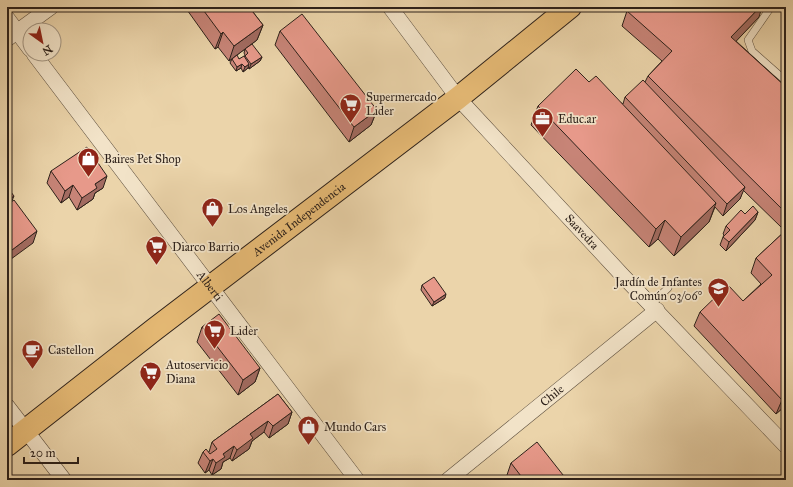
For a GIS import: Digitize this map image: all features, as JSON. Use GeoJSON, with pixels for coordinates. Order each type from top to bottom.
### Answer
{"type":"FeatureCollection","features":[{"type":"Feature","properties":{"kind":"main road","name":"Avenida Independencia"},"geometry":{"type":"LineString","coordinates":[[7,445],[155,329],[458,98],[570,7]]}},
{"type":"Feature","properties":{"kind":"street"},"geometry":{"type":"LineString","coordinates":[[12,35],[51,7]]}},
{"type":"Feature","properties":{"kind":"street","name":"Saavedra"},"geometry":{"type":"LineString","coordinates":[[390,7],[458,98],[612,264],[786,446]]}},
{"type":"Feature","properties":{"kind":"street"},"geometry":{"type":"LineString","coordinates":[[7,18],[12,35],[22,43]]}},
{"type":"Feature","properties":{"kind":"street","name":"Alberti"},"geometry":{"type":"LineString","coordinates":[[40,62],[357,480]]}},
{"type":"Feature","properties":{"kind":"street","name":"Chile"},"geometry":{"type":"LineString","coordinates":[[448,480],[654,307]]}},
{"type":"Feature","properties":{"kind":"street"},"geometry":{"type":"LineString","coordinates":[[7,406],[64,480]]}},
{"type":"Feature","properties":{"kind":"lane"},"geometry":{"type":"LineString","coordinates":[[770,7],[748,40],[752,52],[786,81]]}},
{"type":"Feature","properties":{"kind":"lane"},"geometry":{"type":"LineString","coordinates":[[654,307],[668,288]]}},
{"type":"Feature","properties":{"kind":"building"},"geometry":{"type":"Polygon","coordinates":[[[201,7],[249,7],[263,25],[234,46],[223,32],[221,34],[201,7]]]}},
{"type":"Feature","properties":{"kind":"building"},"geometry":{"type":"Polygon","coordinates":[[[631,7],[760,7],[731,37],[786,87],[786,147],[781,152],[786,156],[786,213],[648,76],[672,51],[627,11],[631,7]]]}},
{"type":"Feature","properties":{"kind":"building"},"geometry":{"type":"Polygon","coordinates":[[[302,14],[377,110],[354,127],[280,31],[302,14]]]}},
{"type":"Feature","properties":{"kind":"building"},"geometry":{"type":"Polygon","coordinates":[[[252,44],[262,57],[251,64],[245,56],[248,53],[245,49],[252,44]]]}},
{"type":"Feature","properties":{"kind":"building"},"geometry":{"type":"Polygon","coordinates":[[[237,55],[239,59],[244,56],[249,64],[245,67],[242,64],[237,67],[232,59],[237,55]]]}},
{"type":"Feature","properties":{"kind":"building"},"geometry":{"type":"Polygon","coordinates":[[[576,69],[589,82],[596,76],[716,203],[681,237],[665,220],[656,229],[538,106],[576,69]]]}},
{"type":"Feature","properties":{"kind":"building"},"geometry":{"type":"Polygon","coordinates":[[[643,80],[745,187],[727,204],[625,97],[643,80]]]}},
{"type":"Feature","properties":{"kind":"building"},"geometry":{"type":"Polygon","coordinates":[[[87,147],[107,176],[95,184],[97,188],[82,198],[73,185],[65,191],[51,171],[87,147]]]}},
{"type":"Feature","properties":{"kind":"building"},"geometry":{"type":"Polygon","coordinates":[[[7,187],[14,196],[7,201],[7,187]]]}},
{"type":"Feature","properties":{"kind":"building"},"geometry":{"type":"Polygon","coordinates":[[[14,200],[37,231],[8,253],[7,205],[14,200]]]}},
{"type":"Feature","properties":{"kind":"building"},"geometry":{"type":"Polygon","coordinates":[[[753,206],[758,212],[729,242],[723,237],[730,230],[726,226],[741,210],[745,214],[753,206]]]}},
{"type":"Feature","properties":{"kind":"building"},"geometry":{"type":"Polygon","coordinates":[[[784,232],[786,234],[786,396],[782,400],[700,312],[728,285],[743,301],[772,275],[756,258],[784,232]]]}},
{"type":"Feature","properties":{"kind":"building"},"geometry":{"type":"Polygon","coordinates":[[[434,277],[446,294],[434,302],[422,285],[434,277]]]}},
{"type":"Feature","properties":{"kind":"building"},"geometry":{"type":"Polygon","coordinates":[[[219,314],[260,368],[243,380],[202,327],[219,314]]]}},
{"type":"Feature","properties":{"kind":"building"},"geometry":{"type":"Polygon","coordinates":[[[278,394],[292,412],[273,426],[268,421],[250,434],[253,438],[237,450],[234,446],[223,454],[225,457],[216,463],[213,459],[210,461],[203,452],[206,449],[210,454],[217,449],[212,442],[278,394]]]}},
{"type":"Feature","properties":{"kind":"building"},"geometry":{"type":"Polygon","coordinates":[[[537,442],[567,480],[524,480],[511,463],[537,442]]]}},
{"type":"Feature","properties":{"kind":"place","name":"Supermercado Lider"},"geometry":{"type":"Point","coordinates":[350,124]}},
{"type":"Feature","properties":{"kind":"place","name":"Educ.ar"},"geometry":{"type":"Point","coordinates":[542,138]}},
{"type":"Feature","properties":{"kind":"place","name":"Baires Pet Shop"},"geometry":{"type":"Point","coordinates":[88,178]}},
{"type":"Feature","properties":{"kind":"place","name":"Los Angeles"},"geometry":{"type":"Point","coordinates":[212,228]}},
{"type":"Feature","properties":{"kind":"place","name":"Diarco Barrio"},"geometry":{"type":"Point","coordinates":[157,266]}},
{"type":"Feature","properties":{"kind":"place","name":"Jardín de Infantes Común 03/06°"},"geometry":{"type":"Point","coordinates":[718,308]}},
{"type":"Feature","properties":{"kind":"place","name":"Lider"},"geometry":{"type":"Point","coordinates":[215,350]}},
{"type":"Feature","properties":{"kind":"place","name":"Castellon"},"geometry":{"type":"Point","coordinates":[33,370]}},
{"type":"Feature","properties":{"kind":"place","name":"Autoservicio Diana"},"geometry":{"type":"Point","coordinates":[151,392]}},
{"type":"Feature","properties":{"kind":"place","name":"Mundo Cars"},"geometry":{"type":"Point","coordinates":[309,446]}}]}
